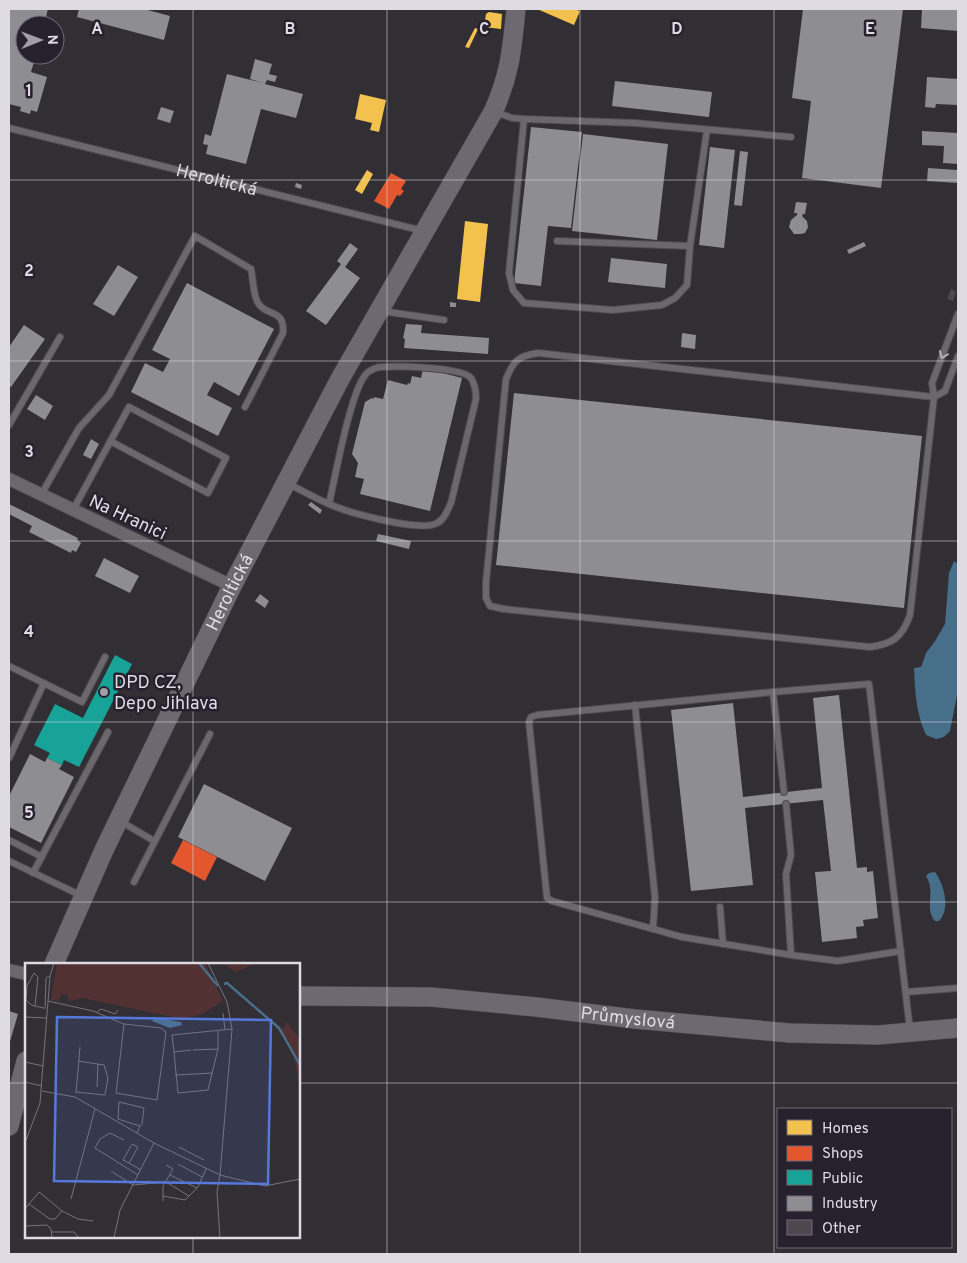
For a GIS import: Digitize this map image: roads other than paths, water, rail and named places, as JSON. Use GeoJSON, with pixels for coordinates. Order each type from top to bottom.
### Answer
{"type":"FeatureCollection","features":[{"type":"Feature","properties":{"kind":"street","name":"Heroltická"},"geometry":{"type":"LineString","coordinates":[[54,963],[83,896],[232,586],[378,310],[494,112],[503,90],[511,61],[516,9]]}},
{"type":"Feature","properties":{"kind":"street","name":"Na Hranici"},"geometry":{"type":"LineString","coordinates":[[9,479],[232,586]]}},
{"type":"Feature","properties":{"kind":"street"},"geometry":{"type":"LineString","coordinates":[[9,970],[25,974]]}},
{"type":"Feature","properties":{"kind":"street","name":"Průmyslová"},"geometry":{"type":"LineString","coordinates":[[300,996],[431,997],[635,1019],[790,1032],[878,1035],[911,1034],[958,1028]]}},
{"type":"Feature","properties":{"kind":"street"},"geometry":{"type":"LineString","coordinates":[[9,1126],[25,1064]]}},
{"type":"Feature","properties":{"kind":"lane"},"geometry":{"type":"LineString","coordinates":[[494,112],[512,118],[635,123],[791,137]]}},
{"type":"Feature","properties":{"kind":"lane"},"geometry":{"type":"LineString","coordinates":[[524,119],[509,273],[513,290],[524,303],[613,310],[662,306],[676,298],[687,285],[690,246],[707,130]]}},
{"type":"Feature","properties":{"kind":"lane","name":"Heroltická"},"geometry":{"type":"LineString","coordinates":[[9,128],[424,231]]}},
{"type":"Feature","properties":{"kind":"lane"},"geometry":{"type":"LineString","coordinates":[[41,495],[79,428],[109,395],[194,236],[251,269],[258,302],[262,307],[279,316],[284,323],[283,334],[245,407]]}},
{"type":"Feature","properties":{"kind":"lane"},"geometry":{"type":"LineString","coordinates":[[557,241],[690,246]]}},
{"type":"Feature","properties":{"kind":"lane"},"geometry":{"type":"LineString","coordinates":[[378,310],[444,320]]}},
{"type":"Feature","properties":{"kind":"lane"},"geometry":{"type":"LineString","coordinates":[[958,314],[932,383],[934,397],[910,615],[906,627],[899,636],[886,645],[870,647],[490,606],[486,598],[486,582],[506,379],[512,364],[523,355],[538,353],[934,397],[945,391],[958,356]]}},
{"type":"Feature","properties":{"kind":"lane"},"geometry":{"type":"LineString","coordinates":[[9,425],[60,337]]}},
{"type":"Feature","properties":{"kind":"lane"},"geometry":{"type":"LineString","coordinates":[[286,482],[329,504],[345,510],[422,527],[437,524],[445,516],[451,503],[476,400],[476,390],[471,378],[466,374],[448,369],[378,367],[367,372],[354,397],[329,504]]}},
{"type":"Feature","properties":{"kind":"lane"},"geometry":{"type":"LineString","coordinates":[[72,510],[110,441],[129,407],[226,458],[208,493],[110,441]]}},
{"type":"Feature","properties":{"kind":"lane"},"geometry":{"type":"LineString","coordinates":[[9,666],[82,702],[105,657]]}},
{"type":"Feature","properties":{"kind":"lane"},"geometry":{"type":"LineString","coordinates":[[9,758],[44,683]]}},
{"type":"Feature","properties":{"kind":"lane"},"geometry":{"type":"LineString","coordinates":[[901,952],[838,961],[792,955],[682,938],[547,898],[529,722],[531,717],[635,705],[868,684],[906,992],[911,1034]]}},
{"type":"Feature","properties":{"kind":"lane"},"geometry":{"type":"LineString","coordinates":[[773,692],[784,792]]}},
{"type":"Feature","properties":{"kind":"lane"},"geometry":{"type":"LineString","coordinates":[[635,705],[655,897],[653,929]]}},
{"type":"Feature","properties":{"kind":"lane"},"geometry":{"type":"LineString","coordinates":[[33,873],[108,732]]}},
{"type":"Feature","properties":{"kind":"lane"},"geometry":{"type":"LineString","coordinates":[[134,882],[210,734]]}},
{"type":"Feature","properties":{"kind":"lane"},"geometry":{"type":"LineString","coordinates":[[786,804],[791,855],[786,874],[792,955]]}},
{"type":"Feature","properties":{"kind":"lane"},"geometry":{"type":"LineString","coordinates":[[119,820],[154,841]]}},
{"type":"Feature","properties":{"kind":"lane"},"geometry":{"type":"LineString","coordinates":[[9,840],[42,857]]}},
{"type":"Feature","properties":{"kind":"lane"},"geometry":{"type":"LineString","coordinates":[[9,861],[83,896]]}},
{"type":"Feature","properties":{"kind":"lane"},"geometry":{"type":"LineString","coordinates":[[720,907],[723,944]]}},
{"type":"Feature","properties":{"kind":"lane"},"geometry":{"type":"LineString","coordinates":[[906,992],[958,988]]}},
{"type":"Feature","properties":{"kind":"water"},"geometry":{"type":"Polygon","coordinates":[[[954,561],[956,563],[958,561],[958,690],[950,731],[944,737],[936,739],[926,735],[920,719],[914,668],[921,667],[926,653],[945,624],[949,573],[954,561]]]}},
{"type":"Feature","properties":{"kind":"water"},"geometry":{"type":"Polygon","coordinates":[[[935,872],[945,897],[945,910],[939,921],[935,921],[932,917],[930,886],[926,876],[929,873],[935,872]]]}},
{"type":"Feature","properties":{"kind":"place","name":"DPD CZ, Depo Jihlava"},"geometry":{"type":"Point","coordinates":[104,692]}}]}
